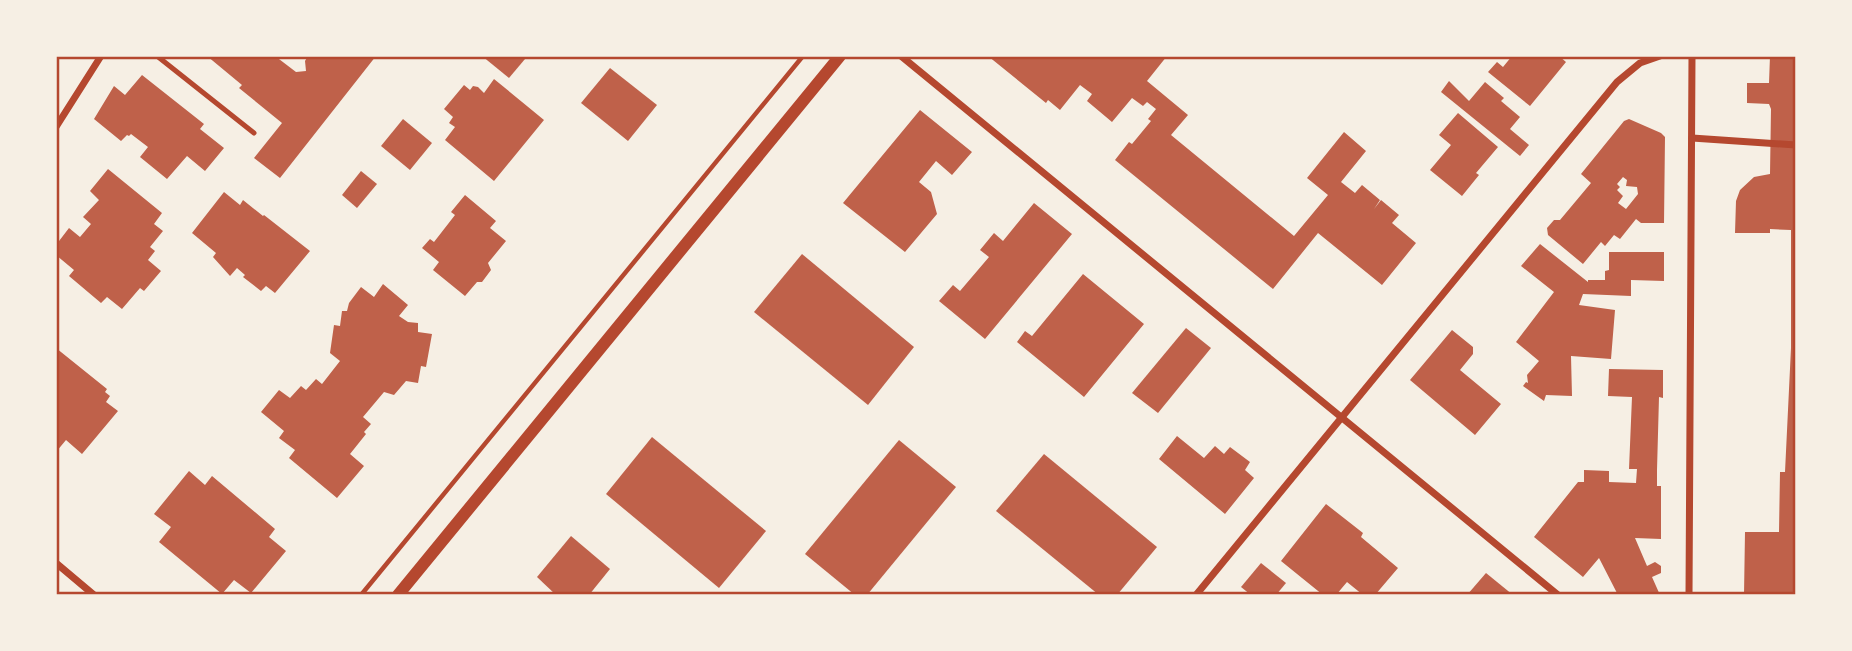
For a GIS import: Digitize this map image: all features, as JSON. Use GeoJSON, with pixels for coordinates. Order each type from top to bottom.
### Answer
{"type":"FeatureCollection","features":[{"type":"Feature","properties":{"kind":"street"},"geometry":{"type":"LineString","coordinates":[[56,127],[101,56]]}},
{"type":"Feature","properties":{"kind":"street"},"geometry":{"type":"LineString","coordinates":[[398,595],[840,56]]}},
{"type":"Feature","properties":{"kind":"street"},"geometry":{"type":"LineString","coordinates":[[901,56],[1558,595]]}},
{"type":"Feature","properties":{"kind":"street"},"geometry":{"type":"LineString","coordinates":[[1196,595],[1618,82],[1640,63],[1660,56]]}},
{"type":"Feature","properties":{"kind":"street"},"geometry":{"type":"LineString","coordinates":[[1689,595],[1692,56]]}},
{"type":"Feature","properties":{"kind":"street"},"geometry":{"type":"LineString","coordinates":[[1692,138],[1796,145]]}},
{"type":"Feature","properties":{"kind":"street"},"geometry":{"type":"LineString","coordinates":[[56,563],[94,595]]}},
{"type":"Feature","properties":{"kind":"lane"},"geometry":{"type":"LineString","coordinates":[[157,56],[254,133]]}},
{"type":"Feature","properties":{"kind":"path"},"geometry":{"type":"LineString","coordinates":[[361,595],[803,56]]}},
{"type":"Feature","properties":{"kind":"building"},"geometry":{"type":"Polygon","coordinates":[[[207,56],[275,56],[296,72],[306,71],[305,61],[308,56],[376,56],[280,178],[254,158],[282,123],[239,88],[242,85],[207,56]]]}},
{"type":"Feature","properties":{"kind":"building"},"geometry":{"type":"Polygon","coordinates":[[[482,56],[522,56],[525,59],[509,78],[482,56]]]}},
{"type":"Feature","properties":{"kind":"building"},"geometry":{"type":"Polygon","coordinates":[[[988,56],[1167,56],[1147,81],[1188,115],[1171,135],[1294,236],[1328,195],[1307,178],[1344,132],[1366,151],[1341,182],[1355,193],[1362,185],[1380,200],[1374,209],[1381,200],[1399,215],[1392,223],[1416,243],[1382,285],[1318,233],[1273,289],[1115,160],[1151,121],[1148,119],[1156,109],[1147,102],[1143,106],[1132,98],[1112,122],[1087,101],[1092,94],[1080,85],[1060,110],[1048,100],[1046,103],[988,56]]]}},
{"type":"Feature","properties":{"kind":"building"},"geometry":{"type":"Polygon","coordinates":[[[1512,56],[1559,56],[1566,62],[1530,106],[1488,72],[1497,62],[1503,67],[1512,56]]]}},
{"type":"Feature","properties":{"kind":"building"},"geometry":{"type":"Polygon","coordinates":[[[1770,56],[1796,56],[1796,595],[1744,595],[1745,532],[1779,532],[1780,472],[1785,472],[1791,348],[1791,230],[1770,229],[1770,233],[1735,233],[1736,201],[1740,190],[1754,177],[1770,174],[1771,109],[1769,104],[1747,103],[1747,83],[1769,83],[1770,56]]]}},
{"type":"Feature","properties":{"kind":"building"},"geometry":{"type":"Polygon","coordinates":[[[610,68],[657,105],[628,141],[581,103],[610,68]]]}},
{"type":"Feature","properties":{"kind":"building"},"geometry":{"type":"Polygon","coordinates":[[[142,75],[204,124],[200,129],[224,148],[205,171],[187,156],[167,179],[140,157],[148,147],[131,134],[121,141],[94,119],[114,86],[125,95],[142,75]]]}},
{"type":"Feature","properties":{"kind":"building"},"geometry":{"type":"Polygon","coordinates":[[[494,79],[544,120],[494,181],[445,140],[455,127],[449,123],[453,117],[444,109],[464,85],[470,90],[473,86],[478,87],[484,93],[494,79]]]}},
{"type":"Feature","properties":{"kind":"building"},"geometry":{"type":"Polygon","coordinates":[[[1449,81],[1469,101],[1485,82],[1504,98],[1501,101],[1520,117],[1510,129],[1529,145],[1520,156],[1441,92],[1449,81]]]}},
{"type":"Feature","properties":{"kind":"building"},"geometry":{"type":"Polygon","coordinates":[[[920,110],[972,152],[952,175],[936,161],[919,182],[931,192],[937,214],[905,252],[843,203],[920,110]]]}},
{"type":"Feature","properties":{"kind":"building"},"geometry":{"type":"Polygon","coordinates":[[[1458,113],[1498,147],[1476,173],[1479,175],[1462,196],[1430,170],[1451,145],[1439,135],[1458,113]]]}},
{"type":"Feature","properties":{"kind":"building"},"geometry":{"type":"Polygon","coordinates":[[[403,119],[432,143],[410,170],[381,146],[403,119]]]}},
{"type":"Feature","properties":{"kind":"building"},"geometry":{"type":"Polygon","coordinates":[[[1629,119],[1665,137],[1664,223],[1641,223],[1636,219],[1620,239],[1614,235],[1605,246],[1601,242],[1583,264],[1548,235],[1547,228],[1554,220],[1560,220],[1591,183],[1581,174],[1624,121],[1629,119]],[[1623,177],[1617,184],[1620,187],[1617,190],[1623,196],[1618,203],[1626,209],[1638,194],[1637,187],[1626,186],[1627,180],[1623,177]]]}},
{"type":"Feature","properties":{"kind":"building"},"geometry":{"type":"Polygon","coordinates":[[[108,169],[162,213],[154,224],[163,231],[150,247],[155,251],[148,260],[161,271],[144,291],[140,288],[122,309],[107,297],[101,303],[69,276],[74,270],[56,255],[56,245],[69,228],[80,237],[91,224],[83,217],[99,200],[90,191],[108,169]]]}},
{"type":"Feature","properties":{"kind":"building"},"geometry":{"type":"Polygon","coordinates":[[[361,171],[377,184],[357,208],[342,195],[361,171]]]}},
{"type":"Feature","properties":{"kind":"building"},"geometry":{"type":"Polygon","coordinates":[[[224,192],[240,205],[243,200],[310,251],[275,293],[266,286],[261,291],[243,277],[245,275],[237,268],[230,276],[213,257],[216,253],[192,233],[224,192]]]}},
{"type":"Feature","properties":{"kind":"building"},"geometry":{"type":"Polygon","coordinates":[[[465,195],[496,221],[490,228],[506,241],[488,263],[491,270],[482,282],[477,282],[465,296],[433,270],[439,262],[422,248],[430,239],[434,242],[455,215],[451,212],[465,195]]]}},
{"type":"Feature","properties":{"kind":"building"},"geometry":{"type":"Polygon","coordinates":[[[1034,203],[1072,234],[985,339],[939,301],[953,285],[960,291],[989,257],[980,250],[994,233],[1003,241],[1034,203]]]}},
{"type":"Feature","properties":{"kind":"building"},"geometry":{"type":"Polygon","coordinates":[[[1540,244],[1588,282],[1605,280],[1605,271],[1609,270],[1609,252],[1664,252],[1664,281],[1631,280],[1631,296],[1583,294],[1579,305],[1615,310],[1611,359],[1571,356],[1572,396],[1546,395],[1544,401],[1523,386],[1528,383],[1527,375],[1539,361],[1516,342],[1554,292],[1521,266],[1540,244]]]}},
{"type":"Feature","properties":{"kind":"building"},"geometry":{"type":"Polygon","coordinates":[[[802,254],[914,347],[868,405],[754,312],[802,254]]]}},
{"type":"Feature","properties":{"kind":"building"},"geometry":{"type":"Polygon","coordinates":[[[1083,274],[1144,324],[1084,397],[1017,342],[1025,331],[1032,336],[1083,274]]]}},
{"type":"Feature","properties":{"kind":"building"},"geometry":{"type":"Polygon","coordinates":[[[383,284],[408,305],[399,316],[408,322],[418,323],[418,332],[432,334],[426,367],[421,366],[418,383],[406,381],[394,395],[384,392],[363,417],[371,424],[350,454],[364,466],[337,498],[289,458],[295,450],[279,438],[284,431],[261,412],[279,390],[290,398],[301,386],[306,390],[316,379],[322,384],[340,361],[330,353],[334,325],[340,326],[342,311],[347,311],[349,303],[361,287],[374,297],[383,284]]]}},
{"type":"Feature","properties":{"kind":"building"},"geometry":{"type":"Polygon","coordinates":[[[1186,328],[1211,348],[1158,413],[1132,393],[1186,328]]]}},
{"type":"Feature","properties":{"kind":"building"},"geometry":{"type":"Polygon","coordinates":[[[1452,330],[1473,347],[1473,354],[1460,370],[1501,404],[1475,435],[1410,380],[1452,330]]]}},
{"type":"Feature","properties":{"kind":"building"},"geometry":{"type":"Polygon","coordinates":[[[56,348],[107,389],[105,392],[110,396],[106,402],[118,411],[82,454],[66,440],[56,452],[56,348]]]}},
{"type":"Feature","properties":{"kind":"building"},"geometry":{"type":"Polygon","coordinates":[[[1609,369],[1663,370],[1663,398],[1659,397],[1657,470],[1657,486],[1661,486],[1661,539],[1635,538],[1647,566],[1655,562],[1661,566],[1661,573],[1652,577],[1660,595],[1618,595],[1599,558],[1583,577],[1534,537],[1578,482],[1584,482],[1584,470],[1609,471],[1609,482],[1636,483],[1637,469],[1629,469],[1632,397],[1608,396],[1609,369]]]}},
{"type":"Feature","properties":{"kind":"building"},"geometry":{"type":"Polygon","coordinates":[[[1177,436],[1204,458],[1215,446],[1224,454],[1230,447],[1250,462],[1245,470],[1254,478],[1225,514],[1159,459],[1177,436]]]}},
{"type":"Feature","properties":{"kind":"building"},"geometry":{"type":"Polygon","coordinates":[[[652,437],[766,531],[719,588],[606,494],[652,437]]]}},
{"type":"Feature","properties":{"kind":"building"},"geometry":{"type":"Polygon","coordinates":[[[899,440],[956,487],[867,595],[855,595],[805,554],[899,440]]]}},
{"type":"Feature","properties":{"kind":"building"},"geometry":{"type":"Polygon","coordinates":[[[1044,454],[1157,547],[1117,595],[1099,595],[996,511],[1044,454]]]}},
{"type":"Feature","properties":{"kind":"building"},"geometry":{"type":"Polygon","coordinates":[[[189,471],[205,485],[212,476],[275,529],[269,537],[286,551],[251,593],[234,580],[222,594],[159,542],[171,527],[154,514],[189,471]]]}},
{"type":"Feature","properties":{"kind":"building"},"geometry":{"type":"Polygon","coordinates":[[[1326,504],[1363,533],[1361,537],[1398,568],[1375,595],[1363,595],[1347,582],[1336,595],[1323,595],[1281,561],[1326,504]]]}},
{"type":"Feature","properties":{"kind":"building"},"geometry":{"type":"Polygon","coordinates":[[[571,536],[610,569],[589,595],[556,595],[537,577],[571,536]]]}},
{"type":"Feature","properties":{"kind":"building"},"geometry":{"type":"Polygon","coordinates":[[[1261,563],[1286,583],[1276,595],[1251,595],[1241,587],[1261,563]]]}},
{"type":"Feature","properties":{"kind":"building"},"geometry":{"type":"Polygon","coordinates":[[[1486,573],[1513,595],[1467,595],[1486,573]]]}}]}
